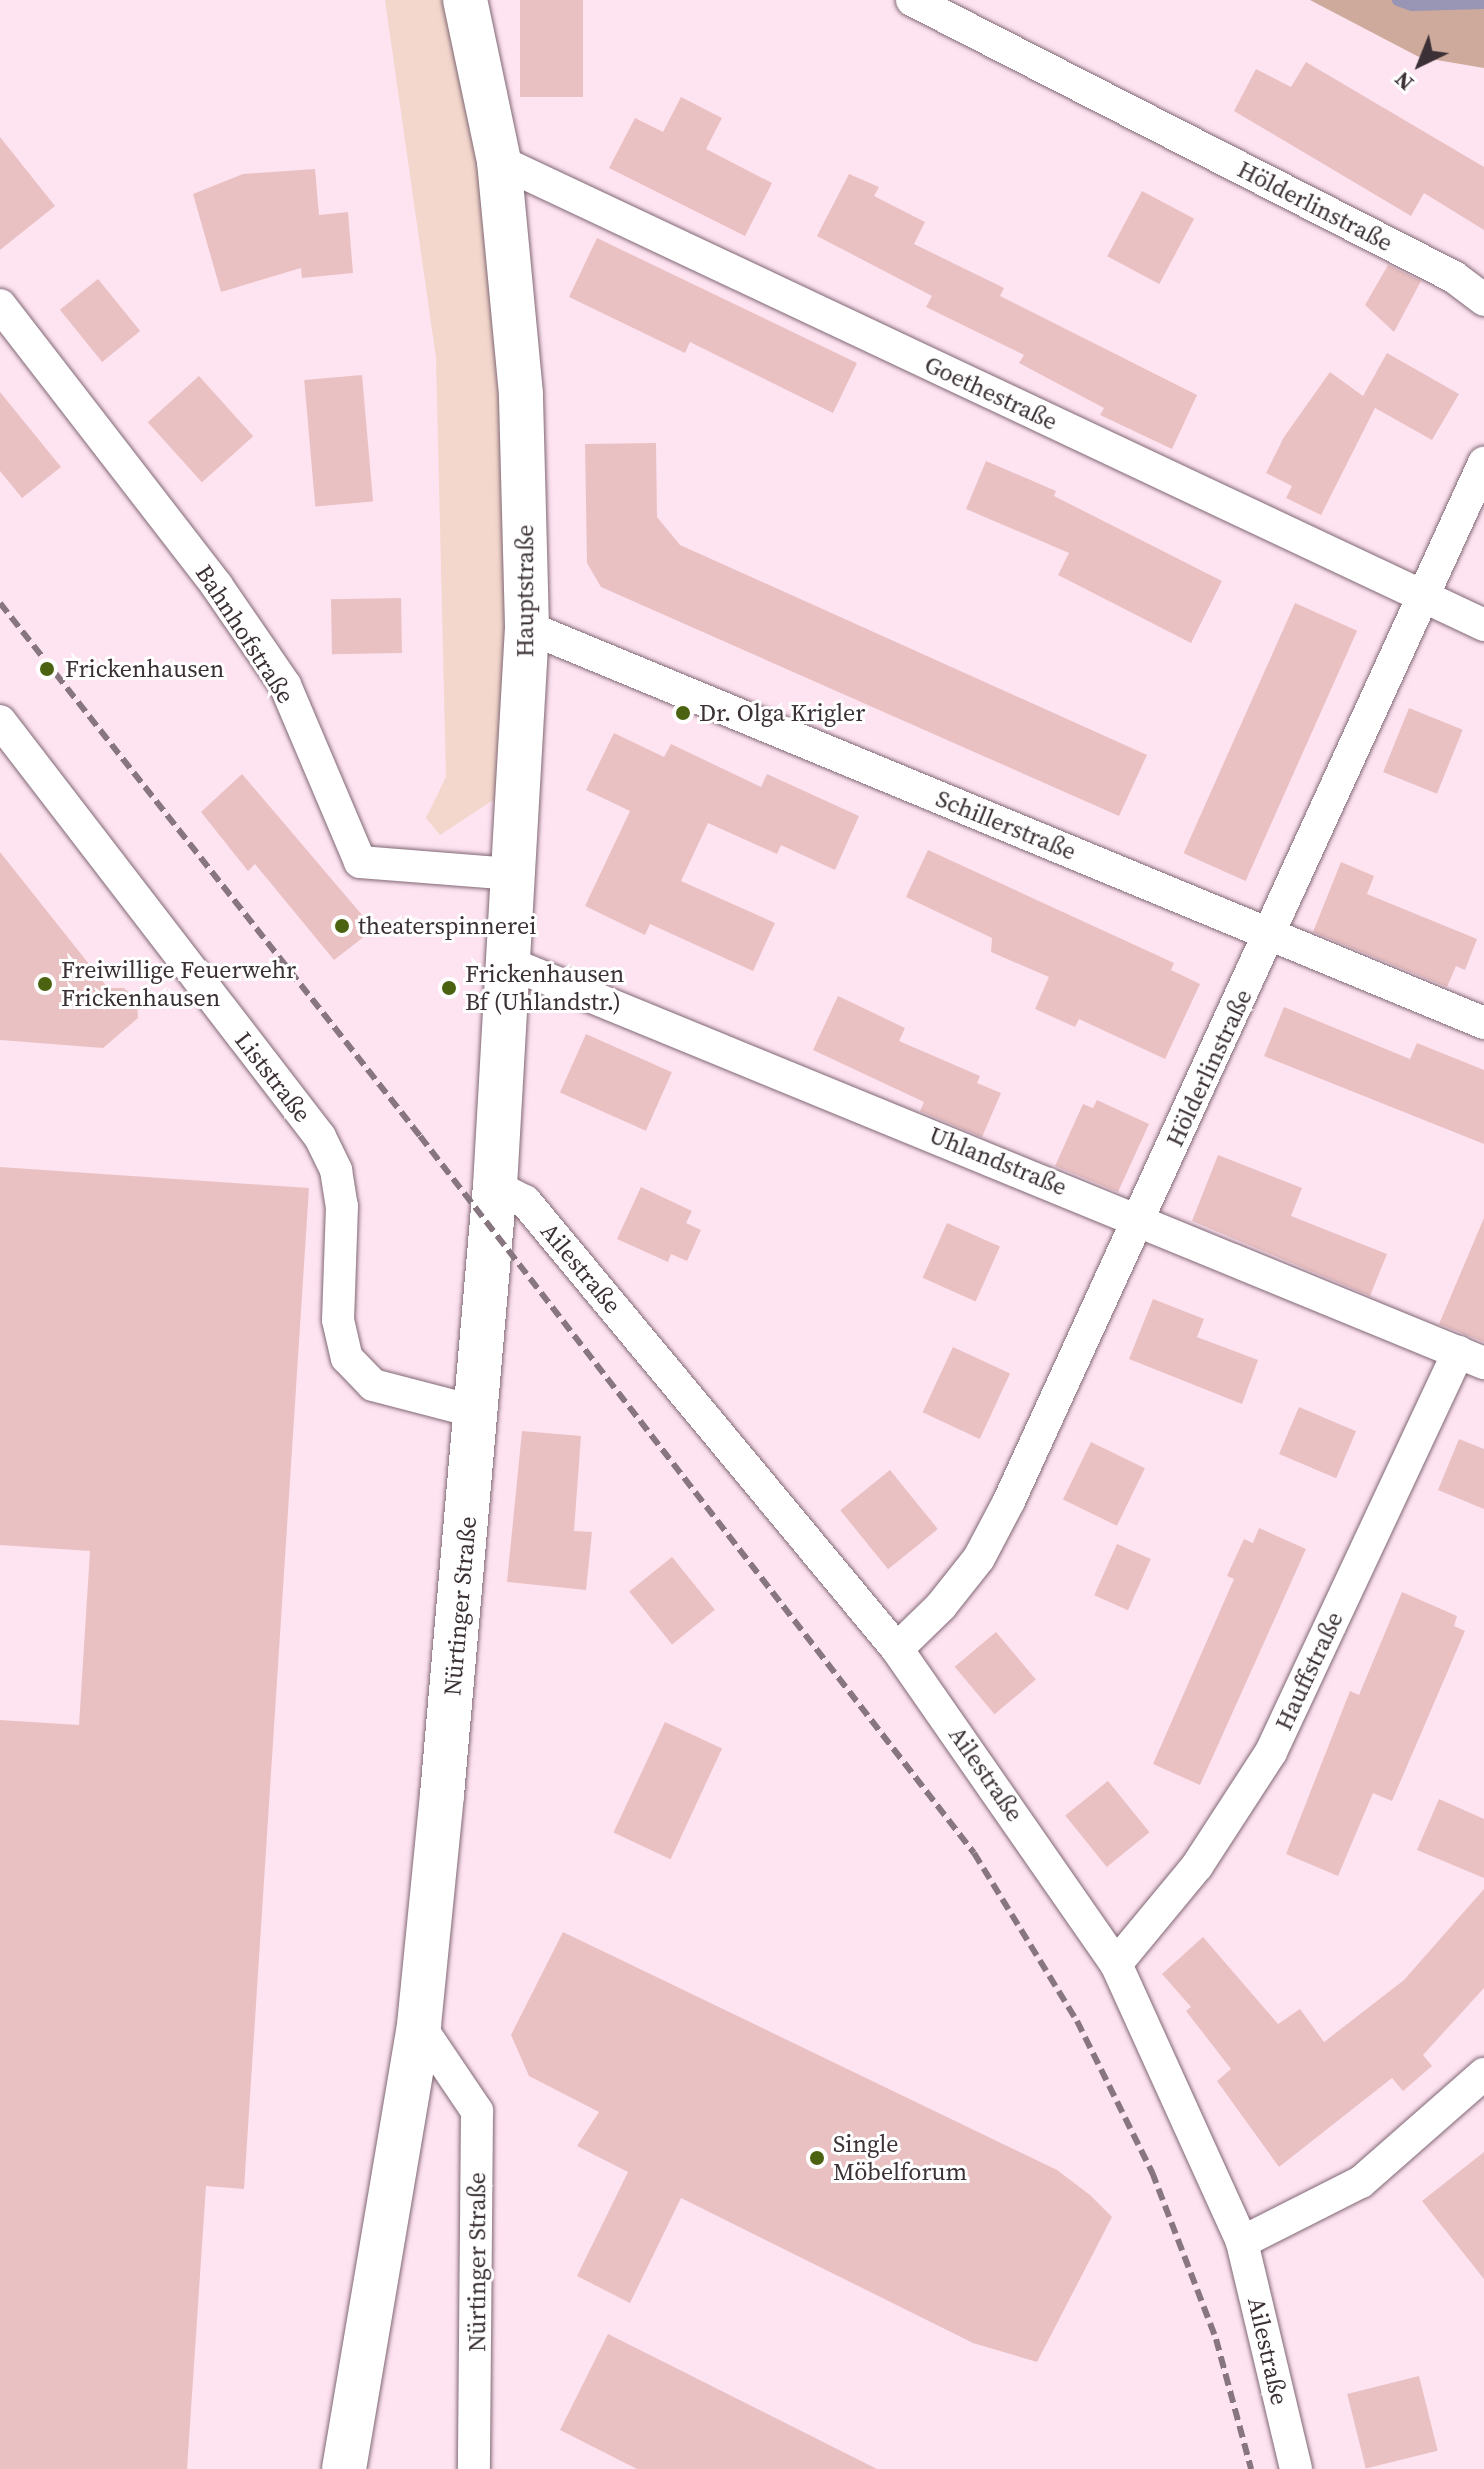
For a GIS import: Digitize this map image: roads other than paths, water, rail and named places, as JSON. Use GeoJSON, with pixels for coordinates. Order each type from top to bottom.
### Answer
{"type":"FeatureCollection","features":[{"type":"Feature","properties":{"kind":"main road","name":"Hauptstraße"},"geometry":{"type":"LineString","coordinates":[[465,0],[499,161],[521,394],[527,627],[495,1186]]}},
{"type":"Feature","properties":{"kind":"main road","name":"Nürtinger Straße"},"geometry":{"type":"LineString","coordinates":[[344,2469],[419,2025],[477,1412],[495,1186]]}},
{"type":"Feature","properties":{"kind":"street","name":"Hölderlinstraße"},"geometry":{"type":"LineString","coordinates":[[912,0],[1454,277],[1484,300]]}},
{"type":"Feature","properties":{"kind":"street","name":"Goethestraße"},"geometry":{"type":"LineString","coordinates":[[499,161],[1484,625]]}},
{"type":"Feature","properties":{"kind":"street","name":"Bahnhofstraße"},"geometry":{"type":"LineString","coordinates":[[0,305],[217,586],[285,685],[360,862],[514,874]]}},
{"type":"Feature","properties":{"kind":"street","name":"Hölderlinstraße"},"geometry":{"type":"LineString","coordinates":[[897,1649],[941,1606],[979,1558],[1271,935],[1420,596],[1484,463]]}},
{"type":"Feature","properties":{"kind":"street","name":"Schillerstraße"},"geometry":{"type":"LineString","coordinates":[[527,627],[1484,1023]]}},
{"type":"Feature","properties":{"kind":"street","name":"Liststraße"},"geometry":{"type":"LineString","coordinates":[[0,721],[320,1137],[336,1170],[342,1206],[338,1320],[347,1358],[373,1385],[477,1412]]}},
{"type":"Feature","properties":{"kind":"street","name":"Uhlandstraße"},"geometry":{"type":"LineString","coordinates":[[509,963],[1138,1218],[1471,1358]]}},
{"type":"Feature","properties":{"kind":"street","name":"Ailestraße"},"geometry":{"type":"LineString","coordinates":[[495,1186],[525,1201],[897,1649],[1116,1964],[1242,2242],[1296,2469]]}},
{"type":"Feature","properties":{"kind":"street","name":"Hauffstraße"},"geometry":{"type":"LineString","coordinates":[[1116,1964],[1197,1866],[1271,1752],[1471,1358]]}},
{"type":"Feature","properties":{"kind":"street","name":"Nürtinger Straße"},"geometry":{"type":"LineString","coordinates":[[419,2025],[477,2111],[474,2469]]}},
{"type":"Feature","properties":{"kind":"street"},"geometry":{"type":"LineString","coordinates":[[1242,2242],[1361,2182],[1483,2078]]}},
{"type":"Feature","properties":{"kind":"waterway"},"geometry":{"type":"LineString","coordinates":[[1398,0],[1412,5],[1484,3]]}},
{"type":"Feature","properties":{"kind":"railway"},"geometry":{"type":"LineString","coordinates":[[0,603],[420,1136],[974,1853],[1077,2021],[1152,2172],[1216,2339],[1251,2469]]}},
{"type":"Feature","properties":{"kind":"place","name":"Frickenhausen"},"geometry":{"type":"Point","coordinates":[47,669]}},
{"type":"Feature","properties":{"kind":"place","name":"Dr. Olga Krigler"},"geometry":{"type":"Point","coordinates":[683,713]}},
{"type":"Feature","properties":{"kind":"place","name":"theaterspinnerei"},"geometry":{"type":"Point","coordinates":[342,926]}},
{"type":"Feature","properties":{"kind":"place","name":"Freiwillige Feuerwehr Frickenhausen"},"geometry":{"type":"Point","coordinates":[45,984]}},
{"type":"Feature","properties":{"kind":"place","name":"Frickenhausen Bf (Uhlandstr.)"},"geometry":{"type":"Point","coordinates":[449,988]}},
{"type":"Feature","properties":{"kind":"place","name":"Single Möbelforum"},"geometry":{"type":"Point","coordinates":[817,2158]}}]}
